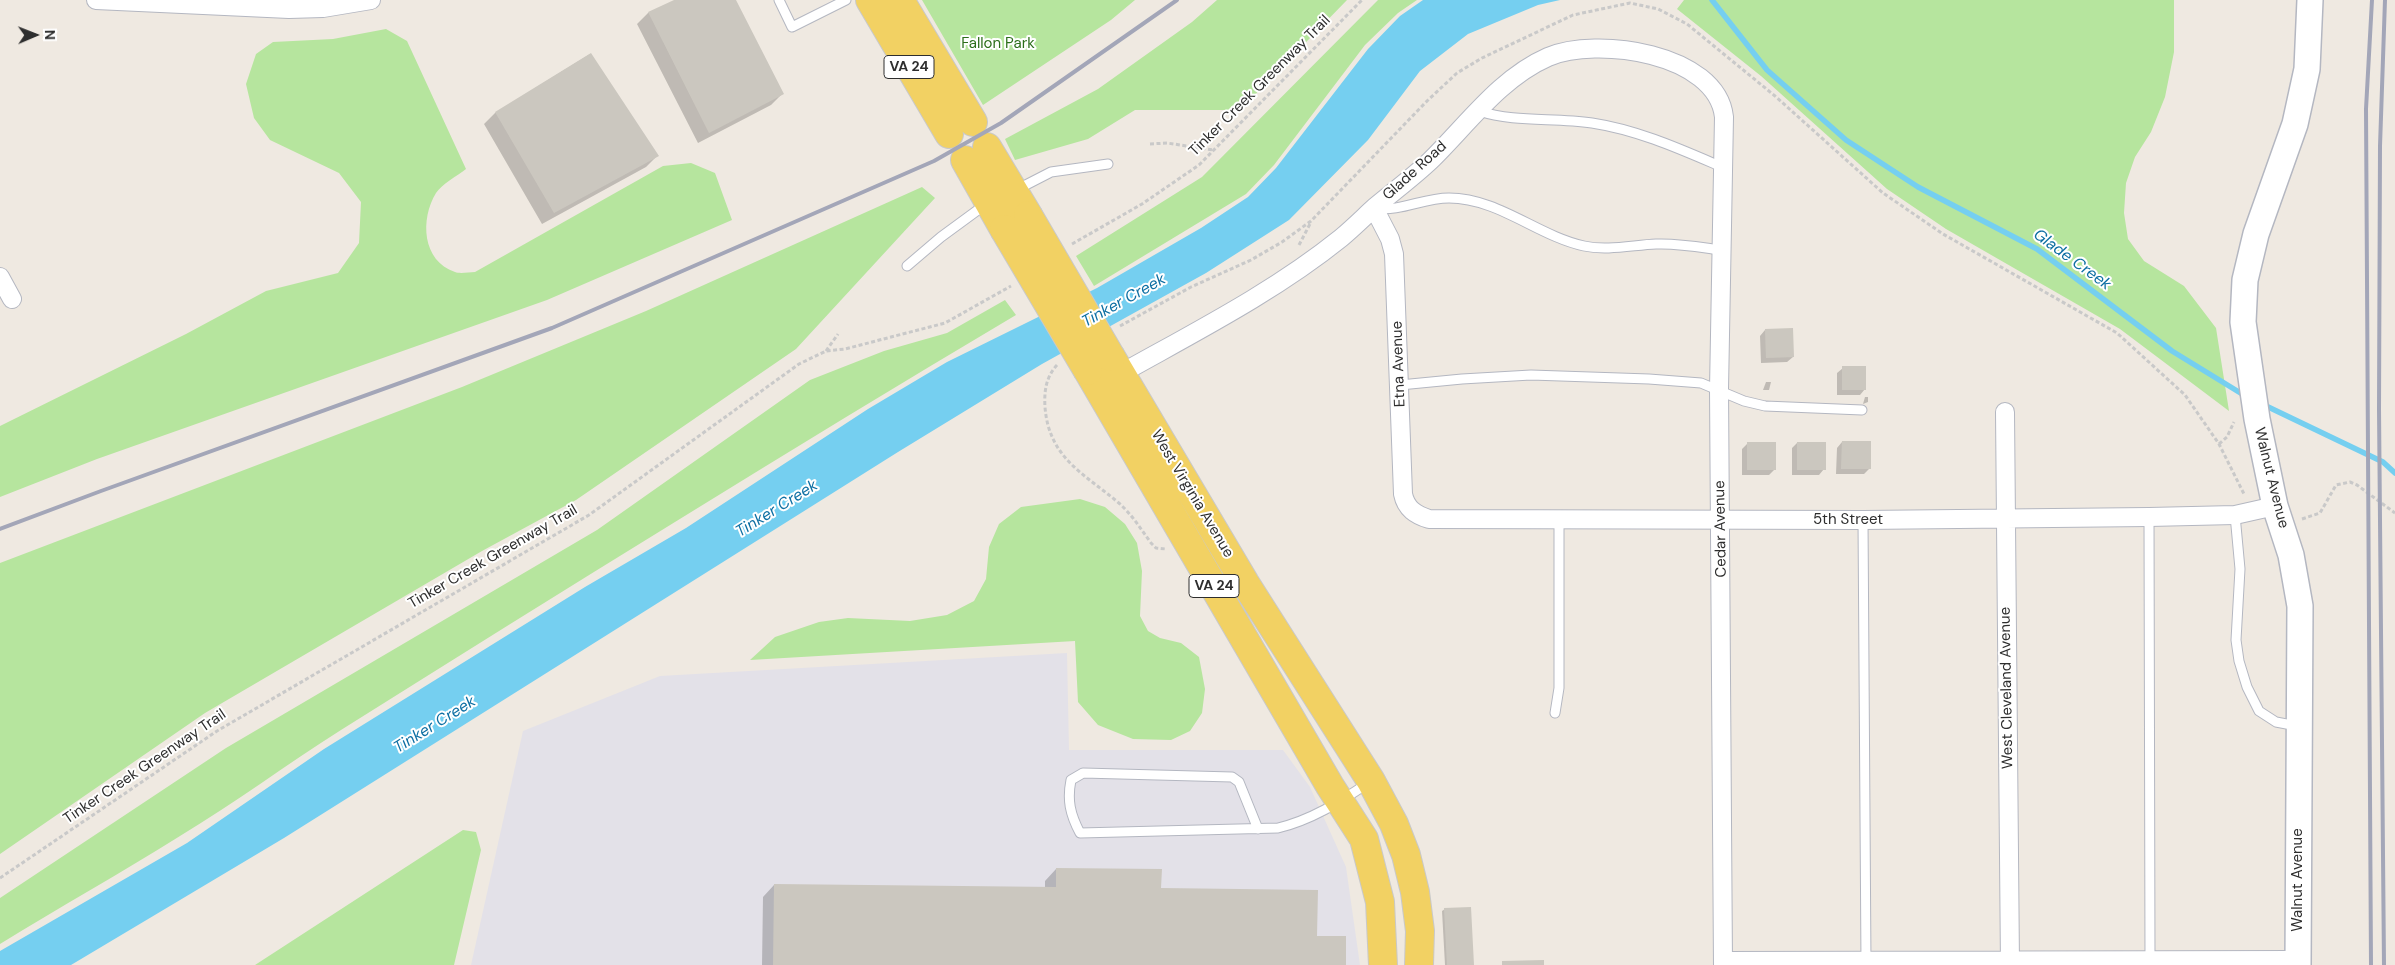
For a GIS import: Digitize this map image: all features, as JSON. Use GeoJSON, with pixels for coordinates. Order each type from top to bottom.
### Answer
{"type":"FeatureCollection","features":[{"type":"Feature","properties":{"kind":"main road","name":"VA 24"},"geometry":{"type":"LineString","coordinates":[[870,0],[961,128],[900,0]]}},
{"type":"Feature","properties":{"kind":"main road","name":"VA 24"},"geometry":{"type":"LineString","coordinates":[[989,203],[976,154],[1013,192]]}},
{"type":"Feature","properties":{"kind":"main road","name":"West Virginia Avenue"},"geometry":{"type":"LineString","coordinates":[[1013,192],[1245,583],[1371,781],[1394,824],[1406,855],[1415,892],[1420,931],[1419,965]]}},
{"type":"Feature","properties":{"kind":"main road","name":"West Virginia Avenue"},"geometry":{"type":"LineString","coordinates":[[989,203],[1325,777],[1364,839],[1373,872],[1383,927],[1383,965]]}},
{"type":"Feature","properties":{"kind":"street"},"geometry":{"type":"LineString","coordinates":[[96,0],[289,9],[323,8],[371,0]]}},
{"type":"Feature","properties":{"kind":"street","name":"Walnut Avenue"},"geometry":{"type":"LineString","coordinates":[[2298,962],[2300,606],[2291,555],[2246,418],[2248,369],[2242,322],[2245,280],[2256,234],[2295,124],[2307,69],[2310,0]]}},
{"type":"Feature","properties":{"kind":"street","name":"Glade Road"},"geometry":{"type":"LineString","coordinates":[[1115,366],[1238,308],[1342,237],[1429,162],[1515,76],[1527,67],[1550,56],[1576,49],[1606,47],[1634,50],[1686,70],[1710,86],[1718,94]]}},
{"type":"Feature","properties":{"kind":"street","name":"Cedar Avenue"},"geometry":{"type":"LineString","coordinates":[[1718,94],[1723,106],[1724,117],[1720,250],[1719,389],[1723,963]]}},
{"type":"Feature","properties":{"kind":"street","name":"Etna Avenue"},"geometry":{"type":"LineString","coordinates":[[1374,208],[1390,239],[1394,254],[1403,494],[1409,509],[1420,516]]}},
{"type":"Feature","properties":{"kind":"street"},"geometry":{"type":"LineString","coordinates":[[0,277],[12,299]]}},
{"type":"Feature","properties":{"kind":"street","name":"West Cleveland Avenue"},"geometry":{"type":"LineString","coordinates":[[2005,412],[2010,963]]}},
{"type":"Feature","properties":{"kind":"street","name":"5th Street"},"geometry":{"type":"LineString","coordinates":[[1420,516],[1429,519],[1559,521],[2006,519],[2235,515],[2275,506]]}},
{"type":"Feature","properties":{"kind":"street"},"geometry":{"type":"LineString","coordinates":[[1723,963],[2298,962]]}},
{"type":"Feature","properties":{"kind":"lane"},"geometry":{"type":"LineString","coordinates":[[779,0],[792,27],[846,0]]}},
{"type":"Feature","properties":{"kind":"lane"},"geometry":{"type":"LineString","coordinates":[[1479,111],[1500,118],[1556,119],[1602,125],[1635,133],[1722,167]]}},
{"type":"Feature","properties":{"kind":"lane"},"geometry":{"type":"LineString","coordinates":[[1013,192],[1051,172],[1108,164]]}},
{"type":"Feature","properties":{"kind":"lane"},"geometry":{"type":"LineString","coordinates":[[1374,208],[1397,209],[1449,198],[1492,207],[1564,240],[1585,247],[1601,248],[1658,244],[1691,245],[1720,250]]}},
{"type":"Feature","properties":{"kind":"lane"},"geometry":{"type":"LineString","coordinates":[[907,266],[941,237],[989,203]]}},
{"type":"Feature","properties":{"kind":"lane"},"geometry":{"type":"LineString","coordinates":[[1400,385],[1531,375],[1700,383],[1719,389],[1744,401],[1765,406],[1862,410]]}},
{"type":"Feature","properties":{"kind":"lane"},"geometry":{"type":"LineString","coordinates":[[2235,515],[2240,569],[2236,640],[2241,670],[2259,711],[2276,722],[2299,726]]}},
{"type":"Feature","properties":{"kind":"lane"},"geometry":{"type":"LineString","coordinates":[[2149,517],[2150,963]]}},
{"type":"Feature","properties":{"kind":"lane"},"geometry":{"type":"LineString","coordinates":[[1864,520],[1866,963]]}},
{"type":"Feature","properties":{"kind":"lane"},"geometry":{"type":"LineString","coordinates":[[1555,713],[1559,688],[1559,521]]}},
{"type":"Feature","properties":{"kind":"lane"},"geometry":{"type":"LineString","coordinates":[[1258,829],[1240,782],[1232,777],[1083,773],[1071,780],[1068,795],[1071,816],[1080,833],[1258,829],[1278,828],[1294,825],[1341,801],[1371,781]]}},
{"type":"Feature","properties":{"kind":"path","name":"Tinker Creek Greenway Trail"},"geometry":{"type":"LineString","coordinates":[[1068,246],[1142,204],[1199,165],[1362,0]]}},
{"type":"Feature","properties":{"kind":"path"},"geometry":{"type":"LineString","coordinates":[[1150,144],[1182,144],[1213,150]]}},
{"type":"Feature","properties":{"kind":"path","name":"Tinker Creek Greenway Trail"},"geometry":{"type":"LineString","coordinates":[[0,878],[217,731],[589,515],[799,364],[826,351],[846,349],[945,323],[1008,288]]}},
{"type":"Feature","properties":{"kind":"path"},"geometry":{"type":"LineString","coordinates":[[826,351],[838,334]]}},
{"type":"Feature","properties":{"kind":"path"},"geometry":{"type":"LineString","coordinates":[[2219,444],[2233,428],[2246,418]]}},
{"type":"Feature","properties":{"kind":"path"},"geometry":{"type":"LineString","coordinates":[[2300,520],[2320,513],[2336,485],[2350,482],[2357,484],[2395,513]]}},
{"type":"Feature","properties":{"kind":"shaded area"},"geometry":{"type":"Polygon","coordinates":[[[1067,653],[1069,750],[1283,750],[1310,787],[1346,867],[1360,965],[471,965],[523,731],[660,676],[1067,653]]]}},
{"type":"Feature","properties":{"kind":"green space","name":"Fallon Park"},"geometry":{"type":"Polygon","coordinates":[[[922,0],[1135,0],[1111,20],[983,105],[922,0]]]}},
{"type":"Feature","properties":{"kind":"green space"},"geometry":{"type":"Polygon","coordinates":[[[1217,0],[1347,0],[1240,110],[1135,110],[1088,139],[1015,160],[1005,139],[1098,89],[1192,22],[1217,0]]]}},
{"type":"Feature","properties":{"kind":"green space"},"geometry":{"type":"Polygon","coordinates":[[[1378,0],[1417,0],[1398,13],[1365,45],[1274,165],[1246,194],[1094,286],[1076,256],[1202,177],[1378,0]]]}},
{"type":"Feature","properties":{"kind":"green space"},"geometry":{"type":"Polygon","coordinates":[[[1684,0],[2174,0],[2174,52],[2165,97],[2151,132],[2135,157],[2126,183],[2124,213],[2128,239],[2144,261],[2184,286],[2216,328],[2229,411],[2120,329],[1946,229],[1887,189],[1761,76],[1677,9],[1684,0]]]}},
{"type":"Feature","properties":{"kind":"green space"},"geometry":{"type":"Polygon","coordinates":[[[386,29],[407,41],[466,169],[446,183],[436,193],[428,215],[426,227],[430,249],[444,267],[457,273],[475,272],[663,166],[691,163],[715,173],[732,220],[547,300],[97,459],[0,497],[0,426],[186,334],[266,291],[338,273],[359,243],[361,202],[339,173],[270,140],[254,118],[246,84],[256,54],[273,42],[333,39],[386,29]]]}},
{"type":"Feature","properties":{"kind":"green space"},"geometry":{"type":"Polygon","coordinates":[[[922,187],[935,198],[796,349],[576,500],[482,551],[205,713],[0,854],[0,563],[462,387],[646,311],[922,187]]]}},
{"type":"Feature","properties":{"kind":"green space"},"geometry":{"type":"Polygon","coordinates":[[[1005,300],[1016,315],[593,573],[341,730],[200,823],[0,944],[0,898],[226,748],[597,530],[810,380],[884,351],[947,333],[1005,300]]]}},
{"type":"Feature","properties":{"kind":"green space"},"geometry":{"type":"Polygon","coordinates":[[[1080,499],[1105,507],[1125,524],[1137,543],[1142,571],[1140,616],[1148,631],[1160,638],[1181,643],[1199,657],[1205,689],[1202,713],[1190,731],[1171,740],[1133,739],[1098,725],[1078,702],[1075,641],[750,660],[775,637],[819,622],[848,618],[910,621],[947,615],[974,601],[986,579],[989,547],[999,524],[1021,507],[1080,499]]]}},
{"type":"Feature","properties":{"kind":"green space"},"geometry":{"type":"Polygon","coordinates":[[[463,830],[476,832],[481,850],[454,965],[255,965],[463,830]]]}},
{"type":"Feature","properties":{"kind":"water","name":"Tinker Creek"},"geometry":{"type":"Polygon","coordinates":[[[1423,0],[1560,0],[1538,5],[1468,34],[1420,71],[1368,140],[1289,220],[1206,273],[1042,364],[898,452],[284,838],[71,965],[0,965],[0,951],[187,843],[324,749],[585,587],[686,528],[868,409],[947,362],[1097,288],[1201,228],[1248,197],[1276,168],[1368,49],[1400,16],[1423,0]]]}},
{"type":"Feature","properties":{"kind":"building"},"geometry":{"type":"Polygon","coordinates":[[[674,0],[736,0],[784,94],[709,133],[648,12],[674,0]]]}},
{"type":"Feature","properties":{"kind":"building"},"geometry":{"type":"Polygon","coordinates":[[[591,53],[659,156],[554,213],[495,112],[591,53]]]}},
{"type":"Feature","properties":{"kind":"building"},"geometry":{"type":"Polygon","coordinates":[[[1793,328],[1794,357],[1766,358],[1765,329],[1793,328]]]}},
{"type":"Feature","properties":{"kind":"building"},"geometry":{"type":"Polygon","coordinates":[[[1842,366],[1866,366],[1866,390],[1842,390],[1842,366]]]}},
{"type":"Feature","properties":{"kind":"building"},"geometry":{"type":"Polygon","coordinates":[[[1842,441],[1871,441],[1871,469],[1841,469],[1842,441]]]}},
{"type":"Feature","properties":{"kind":"building"},"geometry":{"type":"Polygon","coordinates":[[[1747,442],[1776,442],[1776,470],[1747,470],[1747,442]]]}},
{"type":"Feature","properties":{"kind":"building"},"geometry":{"type":"Polygon","coordinates":[[[1797,442],[1826,442],[1826,470],[1797,470],[1797,442]]]}},
{"type":"Feature","properties":{"kind":"building"},"geometry":{"type":"Polygon","coordinates":[[[1056,868],[1162,869],[1161,888],[1318,890],[1317,936],[1346,936],[1346,965],[773,965],[774,884],[1056,887],[1056,868]]]}},
{"type":"Feature","properties":{"kind":"building"},"geometry":{"type":"Polygon","coordinates":[[[1471,907],[1474,965],[1447,965],[1444,908],[1471,907]]]}},
{"type":"Feature","properties":{"kind":"building"},"geometry":{"type":"Polygon","coordinates":[[[1544,960],[1544,965],[1502,965],[1502,961],[1544,960]]]}},
{"type":"Feature","properties":{"kind":"waterway","name":"Glade Creek"},"geometry":{"type":"LineString","coordinates":[[1712,0],[1767,70],[1846,140],[1918,187],[2037,249],[2172,351],[2247,397]]}},
{"type":"Feature","properties":{"kind":"waterway","name":"Glade Creek"},"geometry":{"type":"LineString","coordinates":[[2262,404],[2383,462],[2395,473]]}},
{"type":"Feature","properties":{"kind":"railway"},"geometry":{"type":"LineString","coordinates":[[0,529],[552,328],[934,161],[1001,123],[1177,0]]}},
{"type":"Feature","properties":{"kind":"railway"},"geometry":{"type":"LineString","coordinates":[[2371,965],[2366,109],[2372,0]]}},
{"type":"Feature","properties":{"kind":"railway"},"geometry":{"type":"LineString","coordinates":[[2384,965],[2379,409],[2380,146],[2385,0]]}}]}
